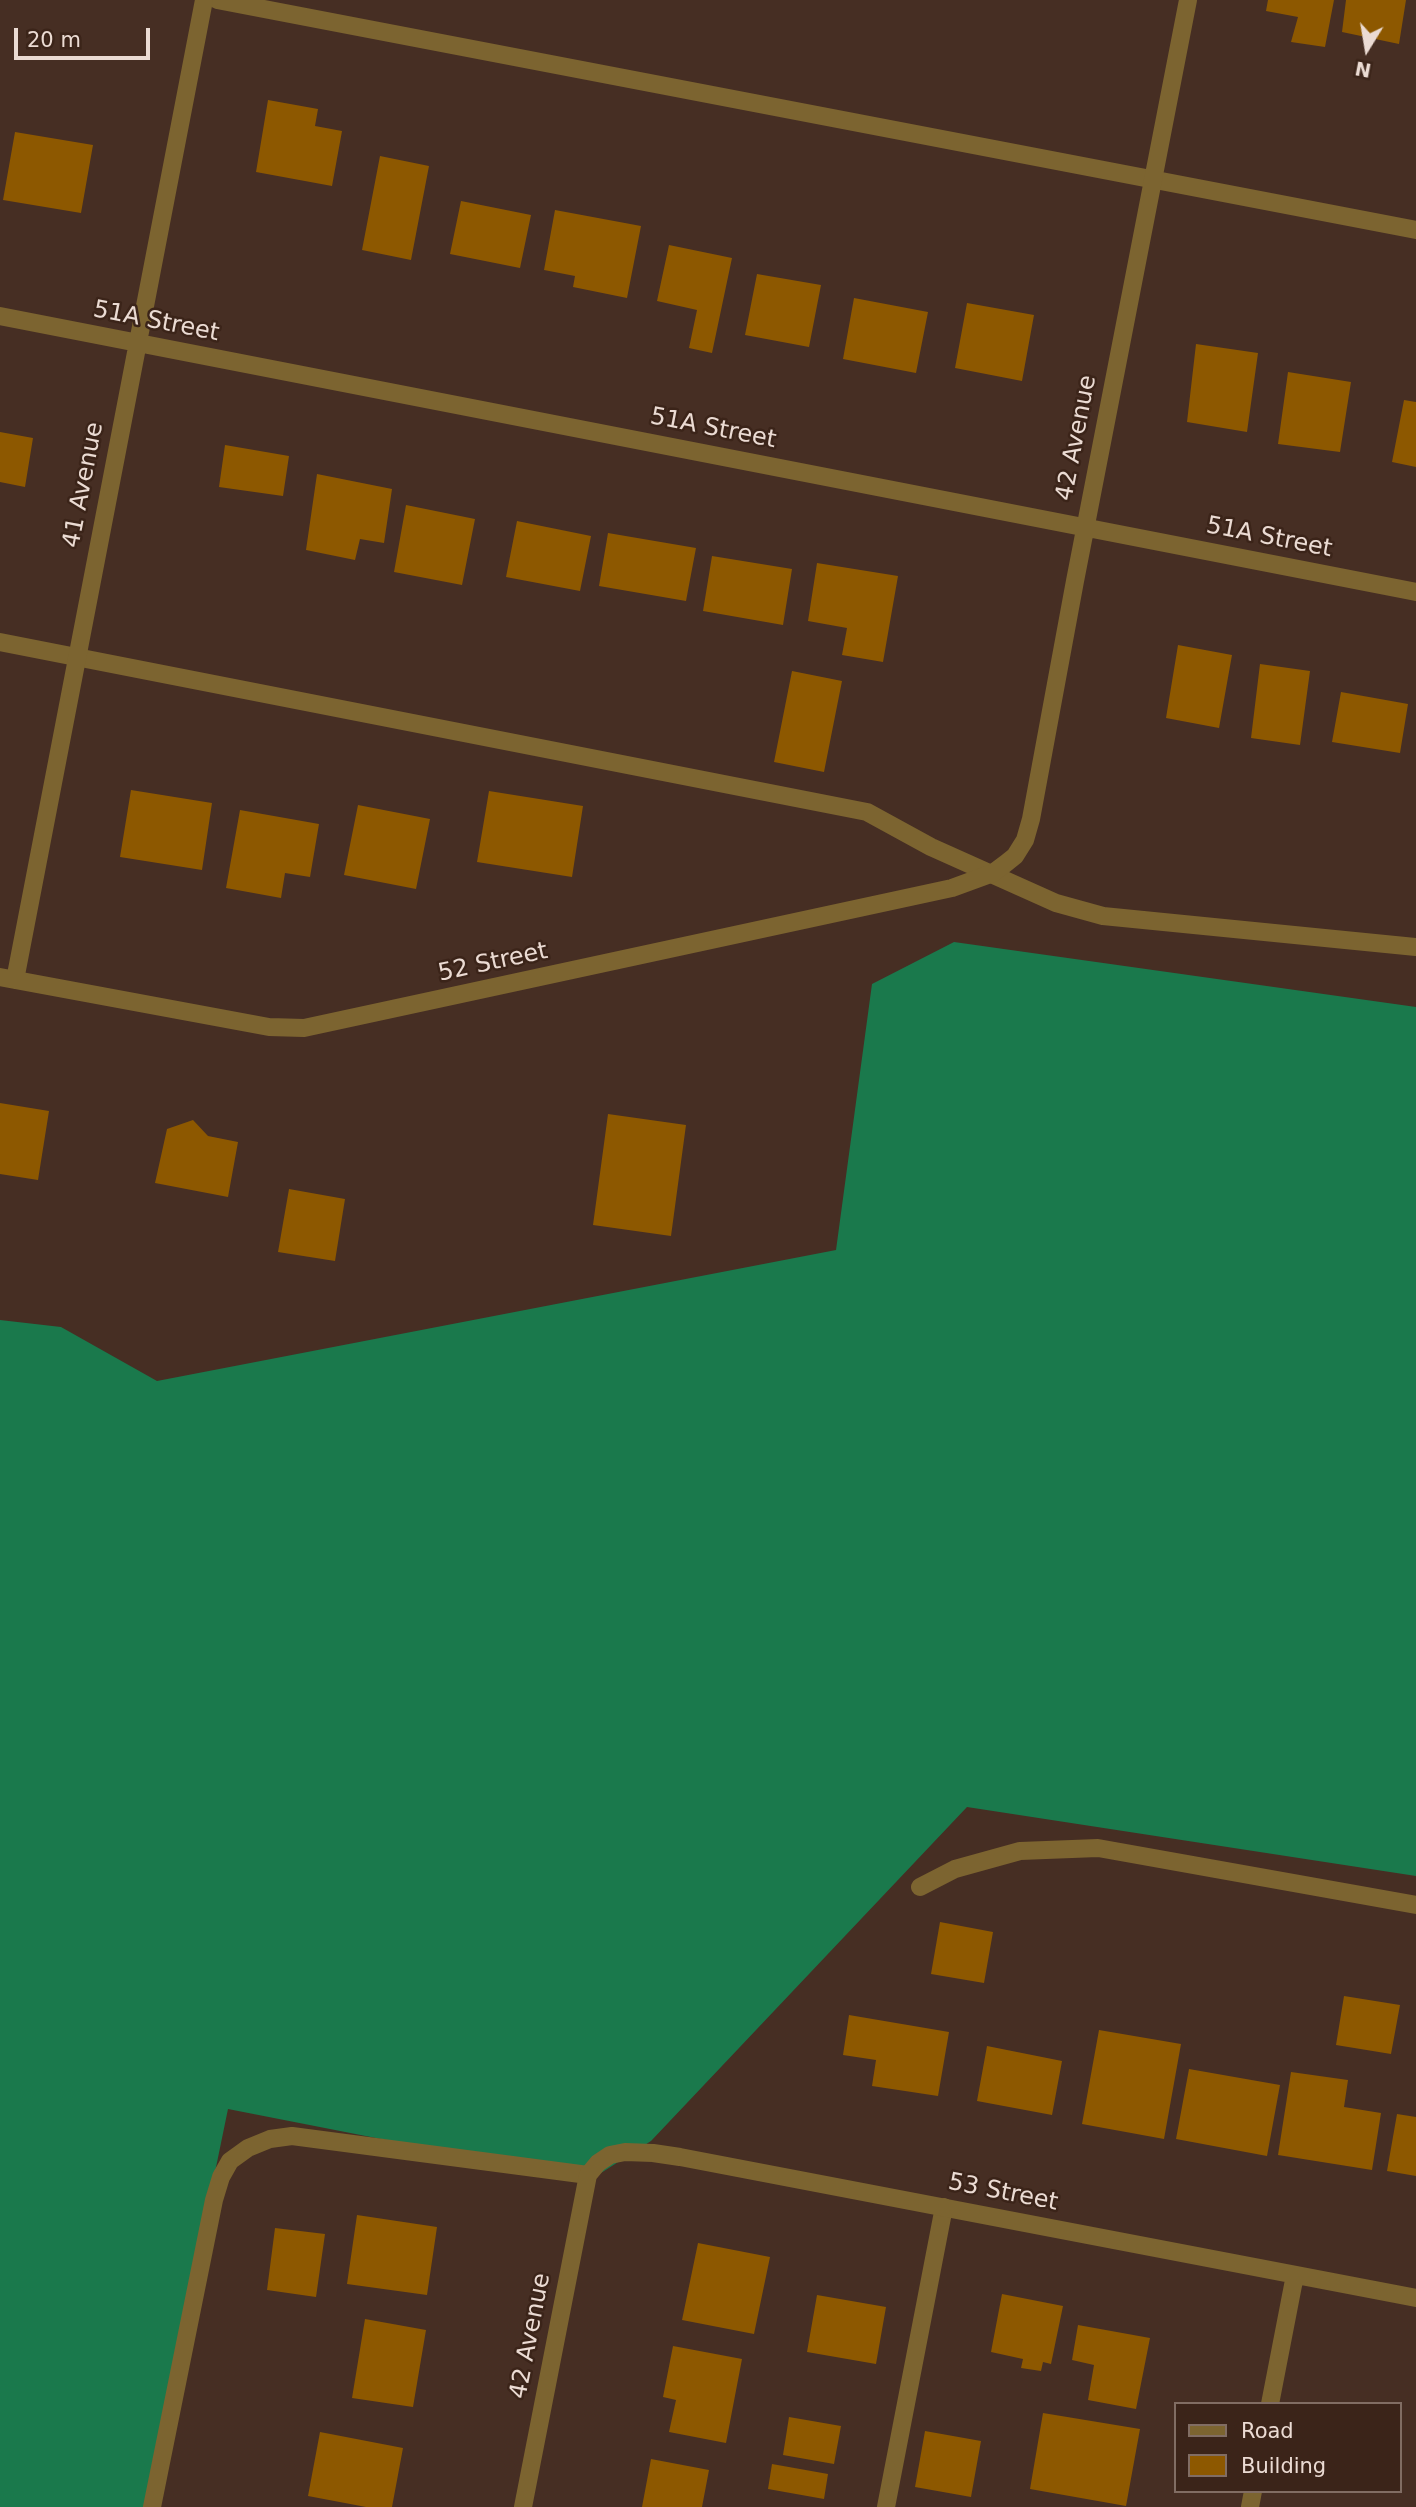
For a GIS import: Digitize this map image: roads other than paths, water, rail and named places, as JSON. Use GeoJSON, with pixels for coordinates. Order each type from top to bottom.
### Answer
{"type":"FeatureCollection","features":[{"type":"Feature","properties":{"kind":"street","name":"41 Avenue"},"geometry":{"type":"LineString","coordinates":[[8,978],[77,657],[204,0]]}},
{"type":"Feature","properties":{"kind":"street"},"geometry":{"type":"LineString","coordinates":[[218,0],[1416,230]]}},
{"type":"Feature","properties":{"kind":"street","name":"42 Avenue"},"geometry":{"type":"LineString","coordinates":[[993,873],[1015,856],[1025,840],[1031,820],[1085,526],[1188,0]]}},
{"type":"Feature","properties":{"kind":"street","name":"51A Street"},"geometry":{"type":"LineString","coordinates":[[0,316],[1416,592]]}},
{"type":"Feature","properties":{"kind":"street"},"geometry":{"type":"LineString","coordinates":[[0,642],[867,812],[931,847],[1055,903],[1103,916],[1416,947]]}},
{"type":"Feature","properties":{"kind":"street","name":"52 Street"},"geometry":{"type":"LineString","coordinates":[[8,978],[269,1027],[304,1028],[953,888],[993,873]]}},
{"type":"Feature","properties":{"kind":"street"},"geometry":{"type":"LineString","coordinates":[[920,1887],[955,1869],[1020,1851],[1098,1848],[1416,1905]]}},
{"type":"Feature","properties":{"kind":"street"},"geometry":{"type":"LineString","coordinates":[[152,2507],[214,2200],[221,2176],[230,2161],[248,2148],[270,2139],[292,2136],[588,2175]]}},
{"type":"Feature","properties":{"kind":"street","name":"53 Street"},"geometry":{"type":"LineString","coordinates":[[588,2175],[598,2163],[610,2155],[625,2152],[653,2153],[1416,2298]]}},
{"type":"Feature","properties":{"kind":"street","name":"42 Avenue"},"geometry":{"type":"LineString","coordinates":[[523,2507],[588,2175]]}},
{"type":"Feature","properties":{"kind":"street"},"geometry":{"type":"LineString","coordinates":[[886,2507],[944,2207]]}},
{"type":"Feature","properties":{"kind":"street"},"geometry":{"type":"LineString","coordinates":[[1270,2402],[1295,2275]]}}]}
